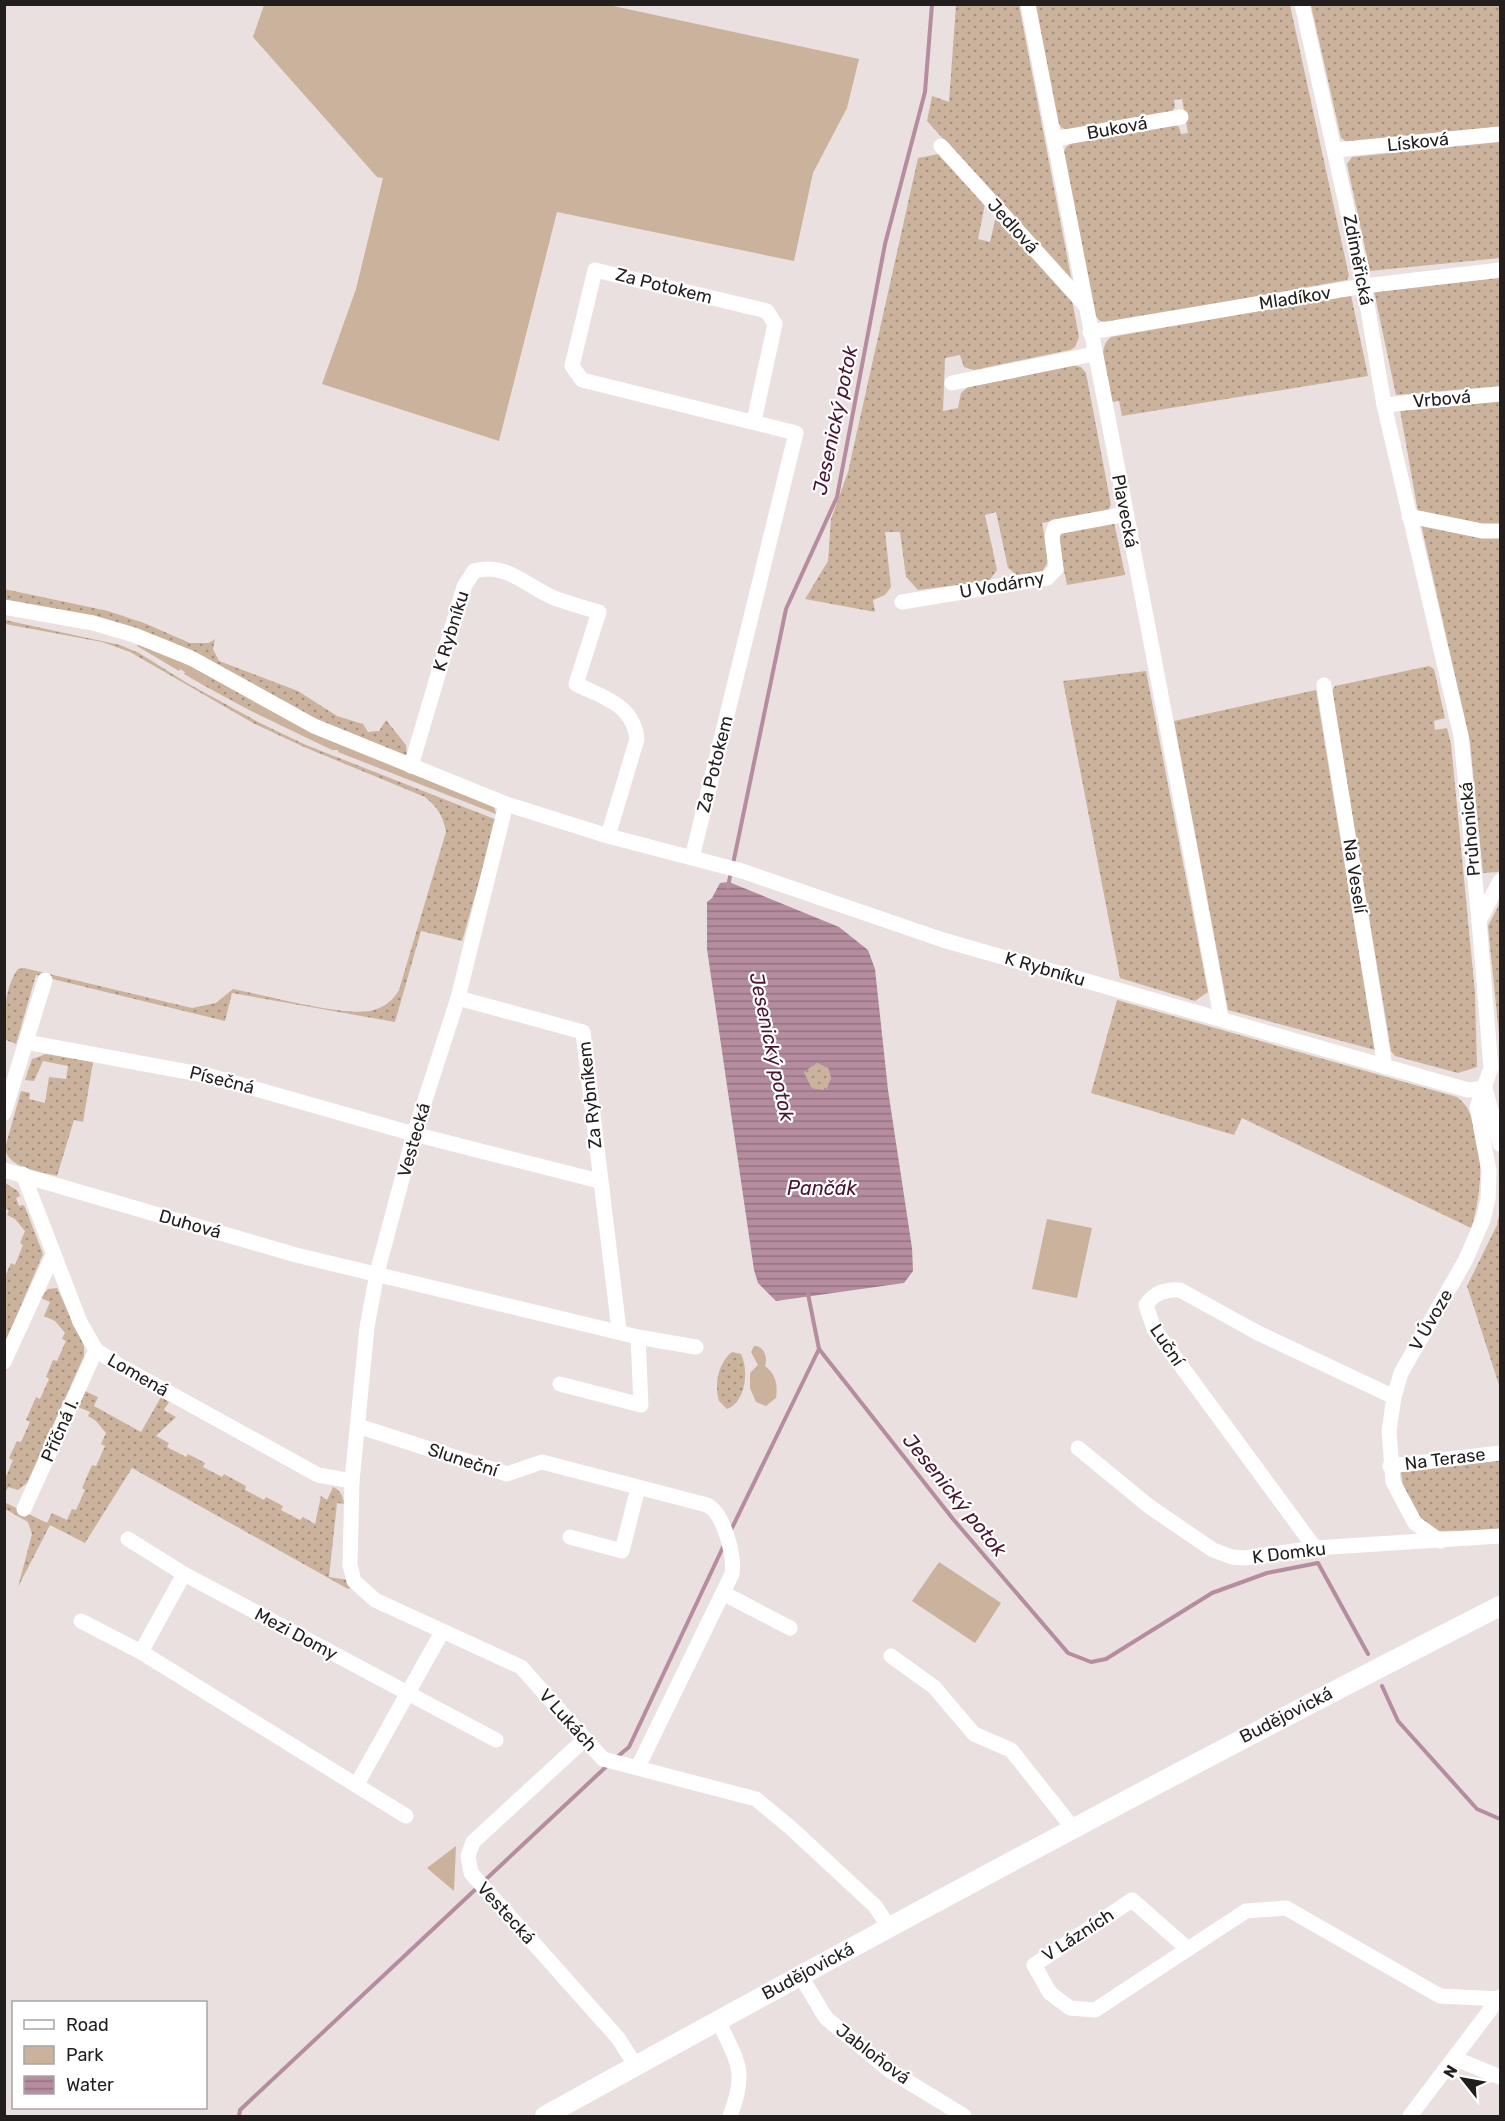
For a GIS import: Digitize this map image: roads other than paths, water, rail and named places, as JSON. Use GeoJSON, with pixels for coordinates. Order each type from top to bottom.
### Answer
{"type":"FeatureCollection","features":[{"type":"Feature","properties":{"kind":"main road","name":"Budějovická"},"geometry":{"type":"LineString","coordinates":[[545,2116],[800,1975],[1245,1736],[1500,1606]]}},
{"type":"Feature","properties":{"kind":"street","name":"Plavecká"},"geometry":{"type":"LineString","coordinates":[[1028,4],[1094,354],[1167,719],[1221,1018]]}},
{"type":"Feature","properties":{"kind":"street","name":"Zdiměřická"},"geometry":{"type":"LineString","coordinates":[[1302,4],[1364,286],[1384,405],[1409,516]]}},
{"type":"Feature","properties":{"kind":"street","name":"Buková"},"geometry":{"type":"LineString","coordinates":[[1054,139],[1181,117]]}},
{"type":"Feature","properties":{"kind":"street","name":"Lísková"},"geometry":{"type":"LineString","coordinates":[[1335,150],[1500,134]]}},
{"type":"Feature","properties":{"kind":"street","name":"Jedlová"},"geometry":{"type":"LineString","coordinates":[[941,146],[1085,305]]}},
{"type":"Feature","properties":{"kind":"street","name":"Za Potokem"},"geometry":{"type":"LineString","coordinates":[[692,858],[796,433],[582,380],[572,366],[595,270],[767,312],[775,324],[754,421]]}},
{"type":"Feature","properties":{"kind":"street","name":"Mladíkov"},"geometry":{"type":"LineString","coordinates":[[1090,332],[1364,286],[1500,270]]}},
{"type":"Feature","properties":{"kind":"street"},"geometry":{"type":"LineString","coordinates":[[952,383],[1094,354]]}},
{"type":"Feature","properties":{"kind":"street","name":"Vrbová"},"geometry":{"type":"LineString","coordinates":[[1384,405],[1500,394]]}},
{"type":"Feature","properties":{"kind":"street","name":"U Vodárny"},"geometry":{"type":"LineString","coordinates":[[902,602],[1047,578],[1056,569],[1052,537],[1056,527],[1126,514]]}},
{"type":"Feature","properties":{"kind":"street"},"geometry":{"type":"LineString","coordinates":[[1409,516],[1482,531],[1500,531]]}},
{"type":"Feature","properties":{"kind":"street","name":"Průhonická"},"geometry":{"type":"LineString","coordinates":[[1409,516],[1461,736],[1496,1069],[1485,1088]]}},
{"type":"Feature","properties":{"kind":"street","name":"K Rybníku"},"geometry":{"type":"LineString","coordinates":[[411,766],[464,587],[474,571],[489,567],[514,575],[555,599],[599,612],[576,684],[624,709],[636,723],[637,739],[608,836]]}},
{"type":"Feature","properties":{"kind":"street","name":"K Rybníku"},"geometry":{"type":"LineString","coordinates":[[4,607],[93,623],[134,634],[191,658],[314,726],[506,804],[608,836],[742,871],[943,940],[1468,1090],[1485,1088]]}},
{"type":"Feature","properties":{"kind":"street","name":"Na Veselí"},"geometry":{"type":"LineString","coordinates":[[1324,685],[1385,1066]]}},
{"type":"Feature","properties":{"kind":"street","name":"Vestecká"},"geometry":{"type":"LineString","coordinates":[[352,1481],[367,1327],[377,1273],[414,1134],[458,998],[506,804]]}},
{"type":"Feature","properties":{"kind":"street"},"geometry":{"type":"LineString","coordinates":[[1479,921],[1500,881]]}},
{"type":"Feature","properties":{"kind":"street"},"geometry":{"type":"LineString","coordinates":[[4,1113],[45,980]]}},
{"type":"Feature","properties":{"kind":"street","name":"Za Rybníkem"},"geometry":{"type":"LineString","coordinates":[[458,998],[583,1032],[599,1181],[619,1330]]}},
{"type":"Feature","properties":{"kind":"street","name":"Písečná"},"geometry":{"type":"LineString","coordinates":[[26,1042],[210,1076],[414,1134]]}},
{"type":"Feature","properties":{"kind":"street"},"geometry":{"type":"LineString","coordinates":[[1485,1088],[1500,1144]]}},
{"type":"Feature","properties":{"kind":"street","name":"V Úvoze"},"geometry":{"type":"LineString","coordinates":[[1440,1541],[1421,1530],[1410,1516],[1393,1482],[1389,1431],[1394,1397],[1401,1373],[1465,1261],[1484,1220],[1490,1186],[1477,1107],[1485,1088]]}},
{"type":"Feature","properties":{"kind":"street","name":"Za Rybníkem"},"geometry":{"type":"LineString","coordinates":[[414,1134],[599,1181]]}},
{"type":"Feature","properties":{"kind":"street","name":"Duhová"},"geometry":{"type":"LineString","coordinates":[[4,1170],[296,1255],[377,1273]]}},
{"type":"Feature","properties":{"kind":"street","name":"Lomená"},"geometry":{"type":"LineString","coordinates":[[23,1174],[80,1322],[96,1350],[117,1365],[318,1475],[352,1481]]}},
{"type":"Feature","properties":{"kind":"street"},"geometry":{"type":"LineString","coordinates":[[4,1362],[53,1255]]}},
{"type":"Feature","properties":{"kind":"street"},"geometry":{"type":"LineString","coordinates":[[377,1273],[619,1330],[638,1337],[696,1347]]}},
{"type":"Feature","properties":{"kind":"street","name":"Luční"},"geometry":{"type":"LineString","coordinates":[[1315,1548],[1154,1329],[1146,1305],[1157,1294],[1172,1289],[1180,1290],[1258,1333],[1394,1397]]}},
{"type":"Feature","properties":{"kind":"street"},"geometry":{"type":"LineString","coordinates":[[560,1384],[641,1405],[638,1337]]}},
{"type":"Feature","properties":{"kind":"street","name":"Příčná I."},"geometry":{"type":"LineString","coordinates":[[24,1509],[96,1350]]}},
{"type":"Feature","properties":{"kind":"street","name":"Sluneční"},"geometry":{"type":"LineString","coordinates":[[358,1426],[507,1474],[542,1462],[714,1509],[734,1563],[723,1593],[638,1767]]}},
{"type":"Feature","properties":{"kind":"street","name":"K Domku"},"geometry":{"type":"LineString","coordinates":[[1078,1448],[1150,1507],[1223,1555],[1245,1558],[1315,1548],[1500,1536]]}},
{"type":"Feature","properties":{"kind":"street","name":"Na Terase"},"geometry":{"type":"LineString","coordinates":[[1390,1466],[1500,1453]]}},
{"type":"Feature","properties":{"kind":"street","name":"V Lukách"},"geometry":{"type":"LineString","coordinates":[[352,1481],[350,1565],[354,1581],[375,1600],[521,1667],[603,1759],[756,1799],[791,1828],[875,1906],[889,1927]]}},
{"type":"Feature","properties":{"kind":"street"},"geometry":{"type":"LineString","coordinates":[[570,1537],[622,1551],[638,1488]]}},
{"type":"Feature","properties":{"kind":"street","name":"Mezi Domy"},"geometry":{"type":"LineString","coordinates":[[128,1539],[184,1574],[496,1740]]}},
{"type":"Feature","properties":{"kind":"street"},"geometry":{"type":"LineString","coordinates":[[141,1652],[184,1574]]}},
{"type":"Feature","properties":{"kind":"street"},"geometry":{"type":"LineString","coordinates":[[723,1593],[790,1628]]}},
{"type":"Feature","properties":{"kind":"street"},"geometry":{"type":"LineString","coordinates":[[81,1621],[141,1652],[406,1816]]}},
{"type":"Feature","properties":{"kind":"street"},"geometry":{"type":"LineString","coordinates":[[357,1784],[442,1632]]}},
{"type":"Feature","properties":{"kind":"street"},"geometry":{"type":"LineString","coordinates":[[891,1656],[934,1687],[974,1734],[1011,1750],[1073,1828]]}},
{"type":"Feature","properties":{"kind":"street","name":"Vestecká"},"geometry":{"type":"LineString","coordinates":[[585,1739],[473,1842],[468,1856],[471,1873],[618,2038],[636,2066]]}},
{"type":"Feature","properties":{"kind":"street","name":"V Lázních"},"geometry":{"type":"LineString","coordinates":[[1188,1950],[1132,1900],[1034,1965],[1050,1993],[1070,2008],[1095,2010],[1188,1950],[1246,1911],[1286,1908],[1440,1996],[1500,1998]]}},
{"type":"Feature","properties":{"kind":"street","name":"Jabloňová"},"geometry":{"type":"LineString","coordinates":[[800,1975],[826,2018],[889,2070],[964,2116]]}},
{"type":"Feature","properties":{"kind":"street","name":"V Lázních"},"geometry":{"type":"LineString","coordinates":[[1410,2116],[1456,2059],[1500,1998]]}},
{"type":"Feature","properties":{"kind":"street"},"geometry":{"type":"LineString","coordinates":[[718,2020],[741,2070],[740,2091],[730,2116]]}},
{"type":"Feature","properties":{"kind":"street"},"geometry":{"type":"LineString","coordinates":[[1456,2059],[1500,2078]]}},
{"type":"Feature","properties":{"kind":"water","name":"Pančák"},"geometry":{"type":"Polygon","coordinates":[[[729,882],[839,927],[868,950],[875,969],[888,1090],[912,1248],[913,1271],[904,1283],[776,1301],[758,1283],[754,1270],[707,949],[707,902],[712,898],[720,883],[729,882]],[[817,1063],[804,1072],[812,1088],[826,1090],[831,1078],[828,1068],[817,1063]]]}},
{"type":"Feature","properties":{"kind":"waterway","name":"Jesenický potok"},"geometry":{"type":"LineString","coordinates":[[733,864],[786,609],[837,497],[885,244],[925,92],[932,4]]}},
{"type":"Feature","properties":{"kind":"waterway","name":"Jesenický potok"},"geometry":{"type":"LineString","coordinates":[[728,887],[731,871]]}},
{"type":"Feature","properties":{"kind":"waterway","name":"Jesenický potok"},"geometry":{"type":"LineString","coordinates":[[808,1294],[819,1349],[953,1519],[1068,1653],[1091,1662],[1106,1659],[1212,1593],[1267,1573],[1318,1563],[1368,1654]]}},
{"type":"Feature","properties":{"kind":"waterway"},"geometry":{"type":"LineString","coordinates":[[731,1530],[819,1349]]}},
{"type":"Feature","properties":{"kind":"waterway"},"geometry":{"type":"LineString","coordinates":[[617,1757],[629,1747],[724,1545]]}},
{"type":"Feature","properties":{"kind":"waterway","name":"Jesenický potok"},"geometry":{"type":"LineString","coordinates":[[1382,1686],[1398,1721],[1477,1809],[1500,1819]]}},
{"type":"Feature","properties":{"kind":"waterway"},"geometry":{"type":"LineString","coordinates":[[483,1882],[609,1764]]}},
{"type":"Feature","properties":{"kind":"waterway"},"geometry":{"type":"LineString","coordinates":[[239,2116],[240,2110],[478,1887]]}}]}
